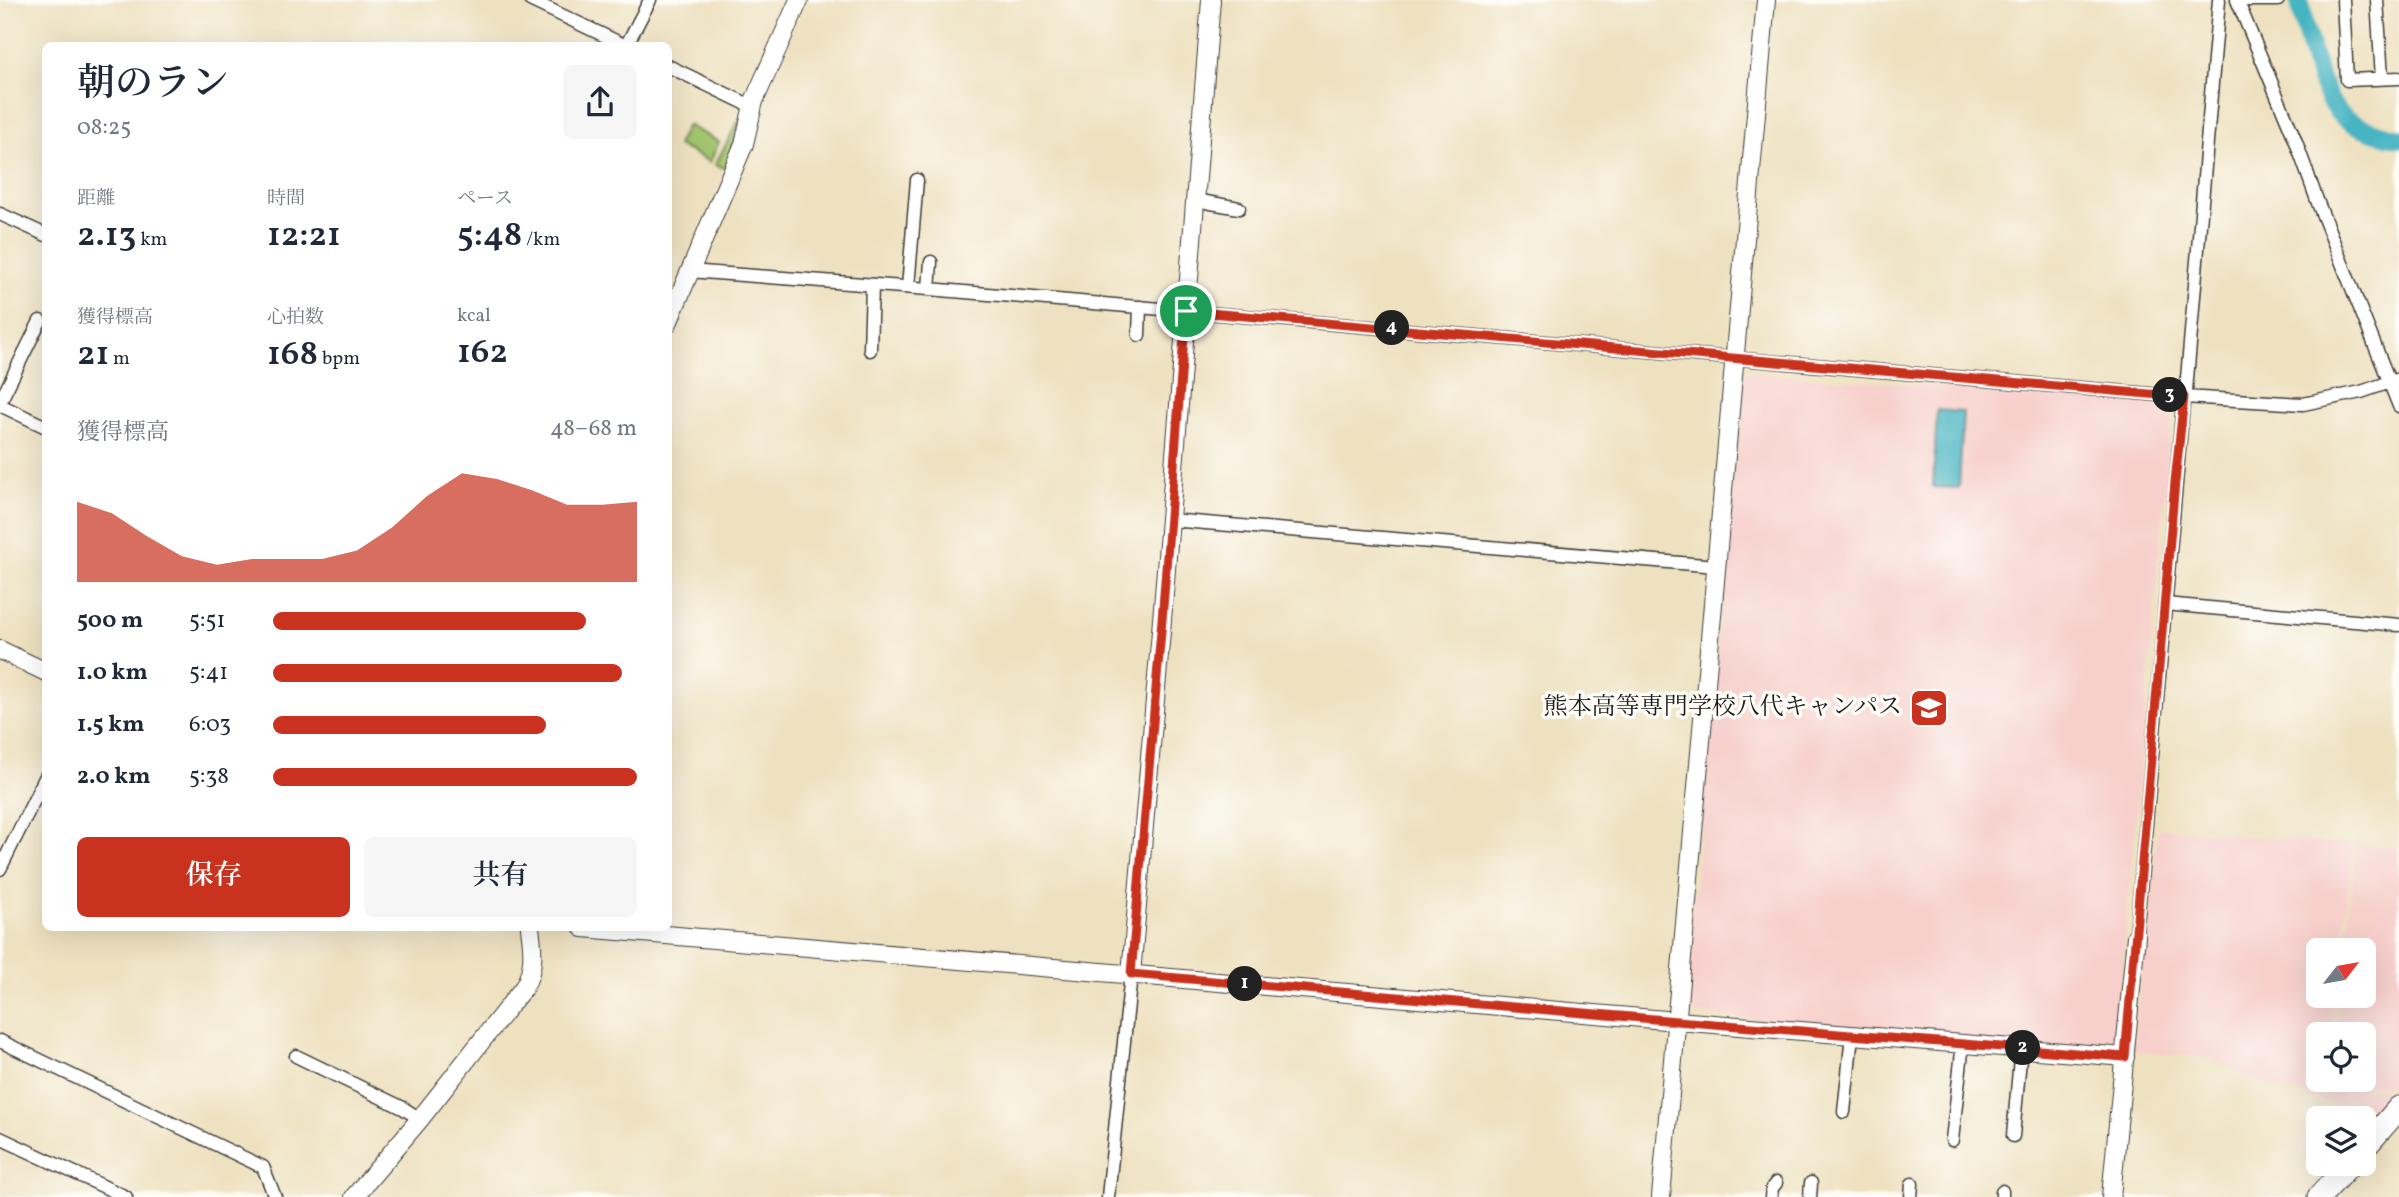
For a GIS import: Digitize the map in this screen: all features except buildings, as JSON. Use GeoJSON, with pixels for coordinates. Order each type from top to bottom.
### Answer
{"type":"FeatureCollection","features":[{"type":"Feature","properties":{"kind":"highway"},"geometry":{"type":"LineString","coordinates":[[2376,1134],[2399,1108]]}},
{"type":"Feature","properties":{"kind":"highway"},"geometry":{"type":"LineString","coordinates":[[2319,1197],[2339,1176]]}},
{"type":"Feature","properties":{"kind":"street"},"geometry":{"type":"LineString","coordinates":[[530,0],[618,42]]}},
{"type":"Feature","properties":{"kind":"street"},"geometry":{"type":"LineString","coordinates":[[628,42],[650,0]]}},
{"type":"Feature","properties":{"kind":"street"},"geometry":{"type":"LineString","coordinates":[[672,313],[744,144],[753,107],[799,0]]}},
{"type":"Feature","properties":{"kind":"street"},"geometry":{"type":"LineString","coordinates":[[1108,1197],[1131,974],[1212,0]]}},
{"type":"Feature","properties":{"kind":"street"},"geometry":{"type":"LineString","coordinates":[[1661,1197],[1766,0]]}},
{"type":"Feature","properties":{"kind":"street"},"geometry":{"type":"LineString","coordinates":[[2213,0],[2229,0]]}},
{"type":"Feature","properties":{"kind":"street"},"geometry":{"type":"LineString","coordinates":[[2278,0],[2240,0],[2318,203],[2394,380],[2399,406]]}},
{"type":"Feature","properties":{"kind":"street"},"geometry":{"type":"LineString","coordinates":[[2343,0],[2347,80],[2399,78]]}},
{"type":"Feature","properties":{"kind":"street"},"geometry":{"type":"LineString","coordinates":[[2377,0],[2382,78]]}},
{"type":"Feature","properties":{"kind":"street"},"geometry":{"type":"LineString","coordinates":[[2111,1197],[2219,1]]}},
{"type":"Feature","properties":{"kind":"street"},"geometry":{"type":"LineString","coordinates":[[672,68],[753,107]]}},
{"type":"Feature","properties":{"kind":"street"},"geometry":{"type":"LineString","coordinates":[[908,287],[917,180]]}},
{"type":"Feature","properties":{"kind":"street"},"geometry":{"type":"LineString","coordinates":[[1195,200],[1239,208]]}},
{"type":"Feature","properties":{"kind":"street"},"geometry":{"type":"LineString","coordinates":[[0,214],[42,233]]}},
{"type":"Feature","properties":{"kind":"street"},"geometry":{"type":"LineString","coordinates":[[929,289],[931,262]]}},
{"type":"Feature","properties":{"kind":"street"},"geometry":{"type":"LineString","coordinates":[[689,271],[908,287],[2184,397],[2304,404],[2361,392],[2394,380]]}},
{"type":"Feature","properties":{"kind":"street"},"geometry":{"type":"LineString","coordinates":[[870,351],[872,286]]}},
{"type":"Feature","properties":{"kind":"street"},"geometry":{"type":"LineString","coordinates":[[1139,335],[1140,307]]}},
{"type":"Feature","properties":{"kind":"street"},"geometry":{"type":"LineString","coordinates":[[40,321],[0,404],[42,425]]}},
{"type":"Feature","properties":{"kind":"street"},"geometry":{"type":"LineString","coordinates":[[1170,520],[1716,566]]}},
{"type":"Feature","properties":{"kind":"street"},"geometry":{"type":"LineString","coordinates":[[2165,604],[2399,625]]}},
{"type":"Feature","properties":{"kind":"street"},"geometry":{"type":"LineString","coordinates":[[0,650],[42,670]]}},
{"type":"Feature","properties":{"kind":"street"},"geometry":{"type":"LineString","coordinates":[[0,869],[42,784]]}},
{"type":"Feature","properties":{"kind":"street"},"geometry":{"type":"LineString","coordinates":[[354,1197],[420,1119],[524,987],[530,975],[534,954],[530,931]]}},
{"type":"Feature","properties":{"kind":"street"},"geometry":{"type":"LineString","coordinates":[[619,931],[2125,1057]]}},
{"type":"Feature","properties":{"kind":"street"},"geometry":{"type":"LineString","coordinates":[[1844,1112],[1852,1035]]}},
{"type":"Feature","properties":{"kind":"street"},"geometry":{"type":"LineString","coordinates":[[0,1041],[263,1167],[275,1197]]}},
{"type":"Feature","properties":{"kind":"street"},"geometry":{"type":"LineString","coordinates":[[1952,1139],[1963,1043]]}},
{"type":"Feature","properties":{"kind":"street"},"geometry":{"type":"LineString","coordinates":[[2013,1136],[2021,1048]]}},
{"type":"Feature","properties":{"kind":"street"},"geometry":{"type":"LineString","coordinates":[[296,1056],[403,1108],[420,1119]]}},
{"type":"Feature","properties":{"kind":"street"},"geometry":{"type":"LineString","coordinates":[[0,1138],[126,1197]]}},
{"type":"Feature","properties":{"kind":"street"},"geometry":{"type":"LineString","coordinates":[[1810,1197],[1811,1182]]}},
{"type":"Feature","properties":{"kind":"street"},"geometry":{"type":"LineString","coordinates":[[1771,1197],[1776,1183]]}},
{"type":"Feature","properties":{"kind":"shaded area","name":"熊本高等専門学校八代キャンパス"},"geometry":{"type":"Polygon","coordinates":[[[1743,372],[2173,404],[2115,1050],[2021,1048],[1683,1012],[1743,372]]]}},
{"type":"Feature","properties":{"kind":"shaded area"},"geometry":{"type":"Polygon","coordinates":[[[2158,828],[2353,845],[2342,938],[2306,938],[2306,1008],[2335,1008],[2333,1022],[2306,1022],[2306,1092],[2396,1090],[2376,1115],[2376,1106],[2338,1106],[2250,1079],[2211,1058],[2133,1051],[2158,828]]]}},
{"type":"Feature","properties":{"kind":"shaded area"},"geometry":{"type":"Polygon","coordinates":[[[2356,845],[2399,848],[2399,1087],[2376,1086],[2376,1022],[2336,1022],[2338,1008],[2376,1008],[2376,938],[2345,938],[2356,845]]]}},
{"type":"Feature","properties":{"kind":"green space"},"geometry":{"type":"Polygon","coordinates":[[[742,119],[729,169],[715,165],[739,120],[742,119]]]}},
{"type":"Feature","properties":{"kind":"green space"},"geometry":{"type":"Polygon","coordinates":[[[687,125],[719,142],[710,162],[677,145],[687,125]]]}},
{"type":"Feature","properties":{"kind":"water"},"geometry":{"type":"Polygon","coordinates":[[[1937,410],[1963,412],[1959,488],[1933,487],[1937,410]]]}},
{"type":"Feature","properties":{"kind":"waterway"},"geometry":{"type":"LineString","coordinates":[[2299,0],[2319,76],[2332,104],[2339,113],[2359,126],[2399,138]]}},
{"type":"Feature","properties":{"kind":"place","name":"熊本高等専門学校八代キャンパス"},"geometry":{"type":"Point","coordinates":[1929,708]}},
{"type":"Feature","properties":{"kind":"route"},"geometry":{"type":"LineString","coordinates":[[1186,311],[2184,397],[2125,1057],[1131,974],[1186,311]]}}]}
